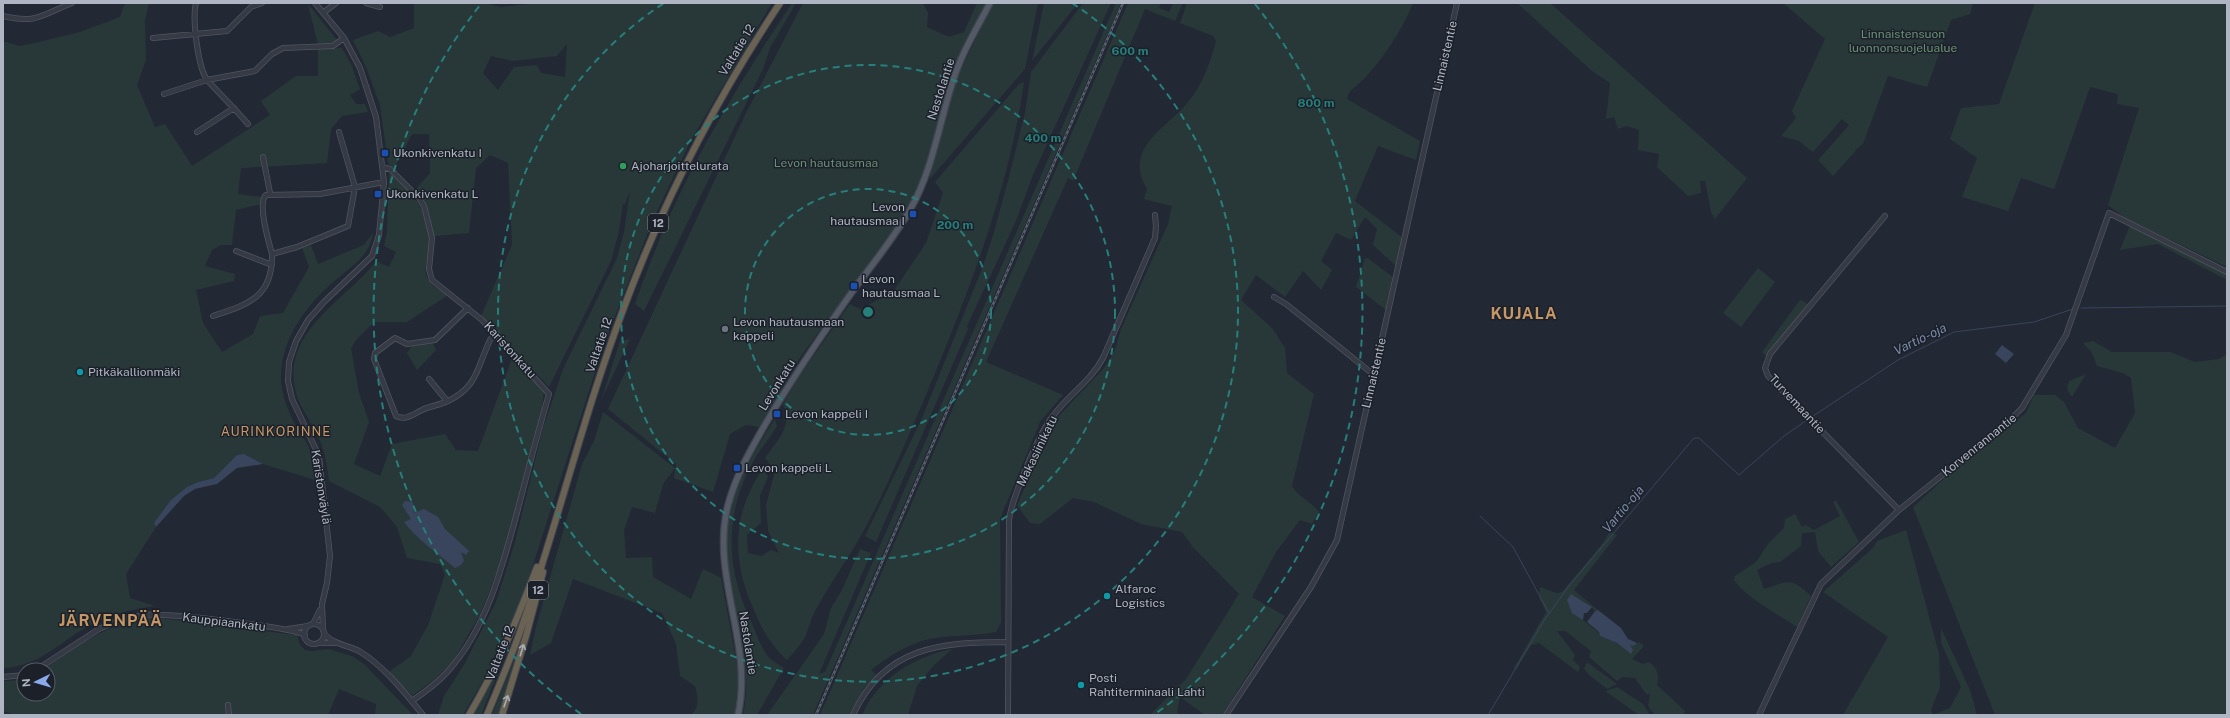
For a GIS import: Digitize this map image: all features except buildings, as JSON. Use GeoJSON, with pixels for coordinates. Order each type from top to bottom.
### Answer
{"type":"FeatureCollection","features":[{"type":"Feature","properties":{"kind":"highway","name":"Valtatie 12"},"geometry":{"type":"LineString","coordinates":[[487,715],[521,631],[614,335],[657,226],[716,107],[780,3]]}},
{"type":"Feature","properties":{"kind":"highway","name":"12"},"geometry":{"type":"LineString","coordinates":[[502,715],[511,688],[564,493]]}},
{"type":"Feature","properties":{"kind":"highway","name":"12"},"geometry":{"type":"LineString","coordinates":[[469,715],[486,687],[512,633],[564,493]]}},
{"type":"Feature","properties":{"kind":"main road","name":"Nastolantie"},"geometry":{"type":"LineString","coordinates":[[922,185],[953,78],[990,3]]}},
{"type":"Feature","properties":{"kind":"main road","name":"Levonkatu"},"geometry":{"type":"LineString","coordinates":[[724,574],[723,538],[728,507],[736,480],[752,447],[802,365],[892,238],[911,208],[922,185]]}},
{"type":"Feature","properties":{"kind":"main road","name":"Nastolantie"},"geometry":{"type":"LineString","coordinates":[[724,574],[743,676],[738,715]]}},
{"type":"Feature","properties":{"kind":"street"},"geometry":{"type":"LineString","coordinates":[[3,16],[27,20],[35,19],[72,3]]}},
{"type":"Feature","properties":{"kind":"street"},"geometry":{"type":"LineString","coordinates":[[196,3],[194,35],[207,80],[223,94],[248,124]]}},
{"type":"Feature","properties":{"kind":"street"},"geometry":{"type":"LineString","coordinates":[[153,38],[227,31],[251,7],[262,3]]}},
{"type":"Feature","properties":{"kind":"street"},"geometry":{"type":"LineString","coordinates":[[315,3],[344,38],[360,68],[372,103],[382,167]]}},
{"type":"Feature","properties":{"kind":"street"},"geometry":{"type":"LineString","coordinates":[[323,13],[336,3]]}},
{"type":"Feature","properties":{"kind":"street"},"geometry":{"type":"LineString","coordinates":[[366,3],[380,7]]}},
{"type":"Feature","properties":{"kind":"street","name":"Linnaistentie"},"geometry":{"type":"LineString","coordinates":[[1226,715],[1311,587],[1337,540],[1457,3]]}},
{"type":"Feature","properties":{"kind":"street"},"geometry":{"type":"LineString","coordinates":[[164,94],[207,80],[255,71],[272,54],[283,48],[333,46],[344,38]]}},
{"type":"Feature","properties":{"kind":"street"},"geometry":{"type":"LineString","coordinates":[[197,132],[234,108]]}},
{"type":"Feature","properties":{"kind":"street"},"geometry":{"type":"LineString","coordinates":[[272,254],[297,247],[345,228],[350,220],[355,187],[338,132]]}},
{"type":"Feature","properties":{"kind":"street"},"geometry":{"type":"LineString","coordinates":[[263,157],[270,193]]}},
{"type":"Feature","properties":{"kind":"street","name":"Karistonväylä"},"geometry":{"type":"LineString","coordinates":[[323,631],[322,604],[329,573],[330,556],[319,456],[292,399],[288,381],[289,362],[296,341],[308,320],[324,302],[372,256],[379,236],[384,182],[382,167]]}},
{"type":"Feature","properties":{"kind":"street","name":"Karistonkatu"},"geometry":{"type":"LineString","coordinates":[[382,167],[390,169],[419,198],[424,206],[432,238],[429,269],[432,280],[468,308],[496,334],[549,394],[502,566],[486,607],[458,660],[449,672],[412,702]]}},
{"type":"Feature","properties":{"kind":"street"},"geometry":{"type":"LineString","coordinates":[[213,316],[244,306],[254,300],[267,284],[272,265],[272,254],[266,232],[263,201],[264,197],[270,193],[310,195],[384,182]]}},
{"type":"Feature","properties":{"kind":"street","name":"Korvenrannantie"},"geometry":{"type":"LineString","coordinates":[[1759,715],[1821,584],[1899,510],[2007,423],[2022,408],[2073,319],[2109,213],[2227,272]]}},
{"type":"Feature","properties":{"kind":"street","name":"Makasiinikatu"},"geometry":{"type":"LineString","coordinates":[[1008,715],[1009,520],[1012,502],[1050,420],[1092,374],[1103,358],[1154,238],[1156,226],[1154,215]]}},
{"type":"Feature","properties":{"kind":"street","name":"Turvemaantie"},"geometry":{"type":"LineString","coordinates":[[1885,216],[1770,354],[1765,368],[1768,376],[1899,510]]}},
{"type":"Feature","properties":{"kind":"street"},"geometry":{"type":"LineString","coordinates":[[236,251],[272,265]]}},
{"type":"Feature","properties":{"kind":"street"},"geometry":{"type":"LineString","coordinates":[[1274,297],[1286,304],[1374,374]]}},
{"type":"Feature","properties":{"kind":"street"},"geometry":{"type":"LineString","coordinates":[[468,308],[435,340],[407,344],[395,338],[377,350],[374,356],[396,416],[405,418],[447,401],[469,388],[490,340],[496,334]]}},
{"type":"Feature","properties":{"kind":"street"},"geometry":{"type":"LineString","coordinates":[[430,379],[447,401]]}},
{"type":"Feature","properties":{"kind":"street"},"geometry":{"type":"LineString","coordinates":[[313,624],[322,604]]}},
{"type":"Feature","properties":{"kind":"street","name":"Kauppiaankatu"},"geometry":{"type":"LineString","coordinates":[[48,662],[110,623],[144,615],[171,616],[282,629],[305,636]]}},
{"type":"Feature","properties":{"kind":"street"},"geometry":{"type":"LineString","coordinates":[[342,644],[317,643],[308,641],[305,636],[308,626],[313,624],[319,625],[328,637],[342,644],[368,657],[423,715]]}},
{"type":"Feature","properties":{"kind":"street","name":"Kauppiaankatu"},"geometry":{"type":"LineString","coordinates":[[282,629],[308,626]]}},
{"type":"Feature","properties":{"kind":"street"},"geometry":{"type":"LineString","coordinates":[[317,643],[322,639],[323,631]]}},
{"type":"Feature","properties":{"kind":"street"},"geometry":{"type":"LineString","coordinates":[[853,715],[862,697],[877,678],[910,655],[945,644],[1008,642]]}},
{"type":"Feature","properties":{"kind":"street"},"geometry":{"type":"LineString","coordinates":[[3,677],[16,676]]}},
{"type":"Feature","properties":{"kind":"street"},"geometry":{"type":"LineString","coordinates":[[228,705],[229,715]]}},
{"type":"Feature","properties":{"kind":"green space"},"geometry":{"type":"Polygon","coordinates":[[[125,3],[149,3],[145,21],[146,60],[137,85],[155,127],[165,124],[192,166],[270,115],[261,101],[296,76],[318,76],[318,49],[342,48],[351,64],[360,89],[350,95],[356,104],[365,104],[368,112],[342,116],[331,129],[327,163],[241,168],[238,194],[261,197],[261,204],[236,210],[232,245],[221,245],[212,250],[205,266],[235,274],[234,281],[196,290],[203,323],[222,352],[253,334],[260,316],[283,313],[309,267],[302,248],[311,245],[318,264],[364,245],[373,233],[368,249],[358,261],[332,283],[303,314],[289,339],[285,352],[281,380],[283,393],[287,407],[309,447],[315,480],[263,464],[244,454],[237,455],[214,478],[198,482],[154,523],[156,527],[126,574],[130,598],[155,606],[110,616],[93,623],[47,654],[37,659],[30,662],[16,662],[16,666],[3,668],[3,41],[20,46],[35,43],[80,32],[120,17],[125,3]]]}},
{"type":"Feature","properties":{"kind":"green space"},"geometry":{"type":"Polygon","coordinates":[[[414,3],[486,3],[500,7],[538,3],[772,3],[691,140],[652,222],[604,344],[523,596],[484,679],[463,715],[438,715],[444,696],[465,663],[496,602],[515,542],[543,428],[563,369],[617,258],[624,232],[630,191],[625,204],[623,204],[619,231],[611,261],[549,387],[481,316],[512,245],[508,163],[490,155],[476,168],[469,233],[434,236],[426,205],[415,190],[430,173],[429,134],[412,134],[394,169],[388,163],[380,105],[366,67],[353,40],[378,31],[390,37],[414,28],[414,3]],[[567,44],[557,56],[513,61],[491,56],[483,73],[498,90],[514,67],[537,65],[541,73],[565,77],[567,44]]]}},
{"type":"Feature","properties":{"kind":"green space"},"geometry":{"type":"Polygon","coordinates":[[[792,3],[796,3],[770,48],[763,69],[644,311],[635,304],[674,205],[721,116],[792,3]]]}},
{"type":"Feature","properties":{"kind":"green space","name":"Levon hautausmaa"},"geometry":{"type":"Polygon","coordinates":[[[803,3],[923,3],[928,13],[927,27],[949,37],[964,32],[977,3],[987,3],[960,54],[950,77],[927,161],[915,195],[885,243],[801,356],[759,427],[746,425],[730,434],[713,492],[674,478],[676,464],[608,409],[745,115],[803,3]]]}},
{"type":"Feature","properties":{"kind":"green space"},"geometry":{"type":"Polygon","coordinates":[[[993,3],[1038,3],[1025,69],[930,179],[931,165],[956,80],[993,3]]]}},
{"type":"Feature","properties":{"kind":"green space"},"geometry":{"type":"Polygon","coordinates":[[[1044,3],[1078,3],[1032,61],[1044,3]]]}},
{"type":"Feature","properties":{"kind":"green space"},"geometry":{"type":"Polygon","coordinates":[[[1083,3],[1111,3],[1033,175],[1016,221],[967,326],[968,329],[876,542],[865,536],[922,418],[983,266],[994,232],[1025,113],[1031,72],[1083,3]]]}},
{"type":"Feature","properties":{"kind":"green space"},"geometry":{"type":"Polygon","coordinates":[[[1116,3],[1121,3],[813,715],[767,715],[824,634],[831,608],[842,590],[860,549],[871,553],[819,674],[825,672],[1116,3]]]}},
{"type":"Feature","properties":{"kind":"green space"},"geometry":{"type":"Polygon","coordinates":[[[1128,3],[1161,3],[1159,8],[1169,12],[1173,3],[1183,3],[1175,21],[1145,9],[1073,181],[1068,178],[986,362],[1063,395],[1040,422],[1000,519],[1001,623],[996,632],[978,635],[933,638],[917,642],[903,649],[890,656],[871,670],[877,675],[863,690],[850,715],[820,715],[1128,3]]]}},
{"type":"Feature","properties":{"kind":"green space"},"geometry":{"type":"Polygon","coordinates":[[[1187,3],[1413,3],[1395,38],[1368,74],[1350,91],[1347,99],[1420,141],[1416,160],[1378,146],[1355,201],[1403,238],[1396,266],[1373,245],[1377,229],[1365,217],[1351,240],[1336,233],[1321,261],[1332,270],[1321,290],[1303,271],[1285,297],[1256,275],[1241,300],[1273,329],[1285,348],[1287,373],[1314,394],[1292,486],[1298,494],[1319,512],[1312,524],[1300,520],[1276,552],[1252,597],[1285,616],[1222,715],[1205,715],[1180,697],[1177,712],[1179,715],[1150,715],[1186,679],[1239,594],[1192,546],[1182,532],[1141,524],[1094,502],[1073,498],[1040,524],[1030,523],[1017,505],[1055,420],[1104,368],[1115,350],[1121,329],[1168,224],[1172,206],[1144,199],[1147,189],[1141,175],[1140,162],[1143,150],[1150,140],[1179,112],[1198,89],[1209,65],[1214,49],[1216,41],[1213,36],[1180,23],[1187,3]]]}},
{"type":"Feature","properties":{"kind":"green space"},"geometry":{"type":"Polygon","coordinates":[[[1517,3],[1550,3],[1747,178],[1715,219],[1711,212],[1705,181],[1700,181],[1701,193],[1688,196],[1657,167],[1659,154],[1638,150],[1639,130],[1627,126],[1618,129],[1614,117],[1606,119],[1610,83],[1592,71],[1517,3]]]}},
{"type":"Feature","properties":{"kind":"green space","name":"Linnaistensuon luonnonsuojelualue"},"geometry":{"type":"Polygon","coordinates":[[[1783,3],[1973,3],[1970,14],[1951,20],[1927,87],[1888,76],[1863,144],[1833,176],[1818,160],[1849,125],[1842,119],[1813,152],[1799,141],[1781,136],[1796,118],[1792,111],[1825,39],[1783,3]]]}},
{"type":"Feature","properties":{"kind":"green space"},"geometry":{"type":"Polygon","coordinates":[[[2035,3],[2227,3],[2227,267],[2125,218],[2108,205],[2139,108],[2117,104],[2118,94],[2090,87],[2054,189],[2021,178],[2008,211],[1962,197],[1977,158],[1950,139],[1961,108],[1999,104],[2035,3]]]}},
{"type":"Feature","properties":{"kind":"green space"},"geometry":{"type":"Polygon","coordinates":[[[308,4],[337,40],[329,45],[318,45],[308,4]]]}},
{"type":"Feature","properties":{"kind":"green space"},"geometry":{"type":"Polygon","coordinates":[[[1024,82],[1008,162],[997,202],[972,280],[942,357],[877,506],[858,541],[812,617],[806,635],[787,660],[776,649],[757,617],[741,573],[738,537],[740,520],[745,502],[763,468],[768,477],[760,496],[761,523],[747,535],[748,553],[761,556],[771,550],[779,553],[768,531],[766,505],[775,471],[765,458],[779,439],[785,426],[786,412],[783,404],[796,381],[850,304],[860,309],[893,292],[926,243],[943,193],[935,182],[1019,84],[1024,82]]]}},
{"type":"Feature","properties":{"kind":"green space"},"geometry":{"type":"Polygon","coordinates":[[[389,174],[392,174],[408,190],[421,208],[427,223],[429,235],[429,251],[426,266],[427,277],[433,285],[448,295],[407,322],[374,322],[357,339],[351,348],[359,393],[369,422],[354,464],[380,476],[392,444],[445,434],[456,450],[478,451],[513,356],[544,390],[542,409],[502,559],[481,613],[454,660],[436,678],[412,696],[389,672],[411,656],[428,625],[445,575],[440,564],[407,558],[397,527],[380,507],[329,481],[323,449],[298,399],[293,376],[296,356],[304,338],[317,321],[363,276],[376,261],[389,267],[396,252],[384,246],[387,232],[389,174]]]}},
{"type":"Feature","properties":{"kind":"green space"},"geometry":{"type":"Polygon","coordinates":[[[2130,225],[2227,274],[2227,280],[2158,244],[2120,250],[2130,225]]]}},
{"type":"Feature","properties":{"kind":"green space"},"geometry":{"type":"Polygon","coordinates":[[[1365,258],[1369,259],[1394,278],[1386,310],[1356,287],[1365,258]]]}},
{"type":"Feature","properties":{"kind":"green space"},"geometry":{"type":"Polygon","coordinates":[[[1758,268],[1775,282],[1741,327],[1723,313],[1758,268]]]}},
{"type":"Feature","properties":{"kind":"green space"},"geometry":{"type":"Polygon","coordinates":[[[1800,300],[1808,304],[1767,357],[1762,352],[1800,300]]]}},
{"type":"Feature","properties":{"kind":"green space"},"geometry":{"type":"Polygon","coordinates":[[[630,339],[601,401],[620,341],[630,339]]]}},
{"type":"Feature","properties":{"kind":"green space"},"geometry":{"type":"Polygon","coordinates":[[[2093,341],[2112,352],[2171,352],[2195,362],[2219,359],[2227,354],[2227,715],[1995,715],[1913,507],[1956,468],[2026,413],[2034,395],[2055,395],[2064,402],[2078,428],[2115,448],[2135,413],[2131,378],[2123,373],[2097,366],[2092,353],[2083,343],[2093,341]]]}},
{"type":"Feature","properties":{"kind":"green space"},"geometry":{"type":"Polygon","coordinates":[[[433,343],[436,350],[417,370],[407,353],[412,346],[433,343]]]}},
{"type":"Feature","properties":{"kind":"green space"},"geometry":{"type":"Polygon","coordinates":[[[2086,374],[2072,397],[2068,389],[2069,381],[2086,374]]]}},
{"type":"Feature","properties":{"kind":"green space"},"geometry":{"type":"Polygon","coordinates":[[[603,412],[675,468],[663,484],[655,513],[632,507],[624,530],[626,558],[652,557],[653,577],[691,599],[703,569],[721,578],[739,675],[735,715],[691,715],[696,709],[697,705],[695,686],[680,676],[676,644],[662,613],[573,579],[551,643],[530,655],[536,627],[582,464],[594,441],[603,412]]]}},
{"type":"Feature","properties":{"kind":"green space"},"geometry":{"type":"Polygon","coordinates":[[[775,419],[777,426],[753,462],[744,480],[738,499],[733,518],[732,557],[735,576],[741,595],[759,641],[769,657],[784,668],[757,715],[743,715],[746,689],[745,664],[729,583],[727,533],[730,511],[746,468],[775,419]]]}},
{"type":"Feature","properties":{"kind":"green space"},"geometry":{"type":"Polygon","coordinates":[[[1836,500],[1859,542],[1831,567],[1818,551],[1815,532],[1802,533],[1801,546],[1780,562],[1771,563],[1757,570],[1764,589],[1789,582],[1794,583],[1811,596],[1797,627],[1747,593],[1734,580],[1735,576],[1756,562],[1768,544],[1784,528],[1785,519],[1795,514],[1802,527],[1806,525],[1814,530],[1840,516],[1833,502],[1836,500]]]}},
{"type":"Feature","properties":{"kind":"green space"},"geometry":{"type":"Polygon","coordinates":[[[1906,530],[1939,654],[1940,687],[1931,710],[1933,715],[1843,715],[1888,637],[1823,592],[1873,548],[1877,541],[1906,530]]]}},
{"type":"Feature","properties":{"kind":"green space"},"geometry":{"type":"Polygon","coordinates":[[[1610,531],[1617,535],[1574,590],[1598,610],[1595,611],[1588,604],[1571,595],[1583,620],[1599,633],[1600,636],[1617,643],[1631,654],[1630,644],[1634,646],[1639,642],[1644,646],[1632,659],[1643,664],[1649,662],[1656,669],[1658,675],[1657,685],[1685,711],[1683,715],[1655,715],[1648,706],[1650,694],[1646,694],[1635,678],[1622,677],[1617,681],[1589,657],[1591,651],[1565,631],[1557,631],[1575,655],[1573,660],[1580,667],[1578,672],[1539,643],[1531,645],[1516,670],[1514,668],[1546,612],[1539,597],[1540,587],[1557,593],[1562,592],[1603,543],[1610,531]]]}},
{"type":"Feature","properties":{"kind":"green space"},"geometry":{"type":"Polygon","coordinates":[[[142,618],[159,618],[297,635],[300,645],[305,650],[312,651],[328,649],[352,656],[364,664],[413,715],[375,715],[376,704],[339,689],[328,715],[230,715],[230,705],[226,703],[227,715],[15,715],[3,711],[3,681],[16,680],[16,702],[56,702],[56,662],[54,662],[90,639],[127,622],[142,618]]]}},
{"type":"Feature","properties":{"kind":"green space"},"geometry":{"type":"Polygon","coordinates":[[[1941,628],[1970,690],[1977,715],[1933,715],[1950,708],[1961,687],[1941,643],[1941,628]]]}},
{"type":"Feature","properties":{"kind":"green space"},"geometry":{"type":"Polygon","coordinates":[[[521,642],[499,715],[492,715],[521,642]]]}},
{"type":"Feature","properties":{"kind":"green space"},"geometry":{"type":"Polygon","coordinates":[[[509,645],[481,715],[473,715],[509,645]]]}},
{"type":"Feature","properties":{"kind":"green space"},"geometry":{"type":"Polygon","coordinates":[[[952,649],[934,665],[917,686],[908,715],[862,715],[878,690],[899,671],[924,657],[952,649]]]}},
{"type":"Feature","properties":{"kind":"green space"},"geometry":{"type":"Polygon","coordinates":[[[1587,662],[1617,684],[1607,689],[1588,674],[1584,668],[1587,662]]]}},
{"type":"Feature","properties":{"kind":"green space"},"geometry":{"type":"Polygon","coordinates":[[[1617,687],[1643,704],[1650,715],[1639,715],[1605,691],[1617,687]]]}},
{"type":"Feature","properties":{"kind":"water"},"geometry":{"type":"Polygon","coordinates":[[[2002,345],[2014,354],[2006,363],[1995,354],[2002,345]]]}},
{"type":"Feature","properties":{"kind":"water"},"geometry":{"type":"Polygon","coordinates":[[[244,454],[263,464],[237,468],[217,484],[195,489],[184,496],[156,527],[154,523],[171,500],[187,487],[198,482],[214,478],[237,455],[244,454]]]}},
{"type":"Feature","properties":{"kind":"water"},"geometry":{"type":"Polygon","coordinates":[[[405,501],[413,502],[414,513],[424,509],[438,517],[445,529],[469,551],[466,555],[461,552],[464,561],[461,565],[455,568],[409,529],[404,522],[411,519],[402,505],[405,501]]]}},
{"type":"Feature","properties":{"kind":"water"},"geometry":{"type":"Polygon","coordinates":[[[1571,594],[1592,607],[1587,613],[1584,613],[1583,620],[1572,613],[1567,600],[1571,594]]]}},
{"type":"Feature","properties":{"kind":"water"},"geometry":{"type":"Polygon","coordinates":[[[1598,610],[1621,628],[1628,639],[1637,643],[1634,646],[1630,645],[1633,650],[1631,654],[1617,643],[1600,636],[1599,632],[1587,622],[1595,611],[1598,610]]]}},
{"type":"Feature","properties":{"kind":"waterway","name":"Vartio-oja"},"geometry":{"type":"LineString","coordinates":[[2081,308],[2227,306]]}},
{"type":"Feature","properties":{"kind":"waterway","name":"Vartio-oja"},"geometry":{"type":"LineString","coordinates":[[1813,416],[1898,360],[1954,332],[2034,322],[2073,309]]}},
{"type":"Feature","properties":{"kind":"waterway","name":"Vartio-oja"},"geometry":{"type":"LineString","coordinates":[[1488,715],[1545,619],[1568,587],[1694,438],[1699,438],[1739,475],[1784,436],[1807,420]]}},
{"type":"Feature","properties":{"kind":"waterway"},"geometry":{"type":"LineString","coordinates":[[1480,516],[1513,547],[1549,613]]}},
{"type":"Feature","properties":{"kind":"railway"},"geometry":{"type":"LineString","coordinates":[[816,715],[1123,3]]}},
{"type":"Feature","properties":{"kind":"place","name":"Ukonkivenkatu I"},"geometry":{"type":"Point","coordinates":[385,153]}},
{"type":"Feature","properties":{"kind":"place","name":"Ajoharjoittelurata"},"geometry":{"type":"Point","coordinates":[623,166]}},
{"type":"Feature","properties":{"kind":"place","name":"Ukonkivenkatu L"},"geometry":{"type":"Point","coordinates":[378,194]}},
{"type":"Feature","properties":{"kind":"place","name":"Levon hautausmaa I"},"geometry":{"type":"Point","coordinates":[913,214]}},
{"type":"Feature","properties":{"kind":"place","name":"Levon hautausmaa L"},"geometry":{"type":"Point","coordinates":[854,286]}},
{"type":"Feature","properties":{"kind":"place","name":"Levon hautausmaan kappeli"},"geometry":{"type":"Point","coordinates":[725,329]}},
{"type":"Feature","properties":{"kind":"place","name":"Pitkäkallionmäki"},"geometry":{"type":"Point","coordinates":[80,372]}},
{"type":"Feature","properties":{"kind":"place","name":"Levon kappeli I"},"geometry":{"type":"Point","coordinates":[777,414]}},
{"type":"Feature","properties":{"kind":"place","name":"Levon kappeli L"},"geometry":{"type":"Point","coordinates":[737,468]}},
{"type":"Feature","properties":{"kind":"place","name":"Alfaroc Logistics"},"geometry":{"type":"Point","coordinates":[1107,596]}},
{"type":"Feature","properties":{"kind":"place","name":"Posti Rahtiterminaali Lahti"},"geometry":{"type":"Point","coordinates":[1081,685]}},
{"type":"Feature","properties":{"kind":"district","name":"KUJALA"},"geometry":{"type":"Point","coordinates":[1524,313]}},
{"type":"Feature","properties":{"kind":"district","name":"AURINKORINNE"},"geometry":{"type":"Point","coordinates":[276,431]}},
{"type":"Feature","properties":{"kind":"district","name":"JÄRVENPÄÄ"},"geometry":{"type":"Point","coordinates":[111,620]}}]}
